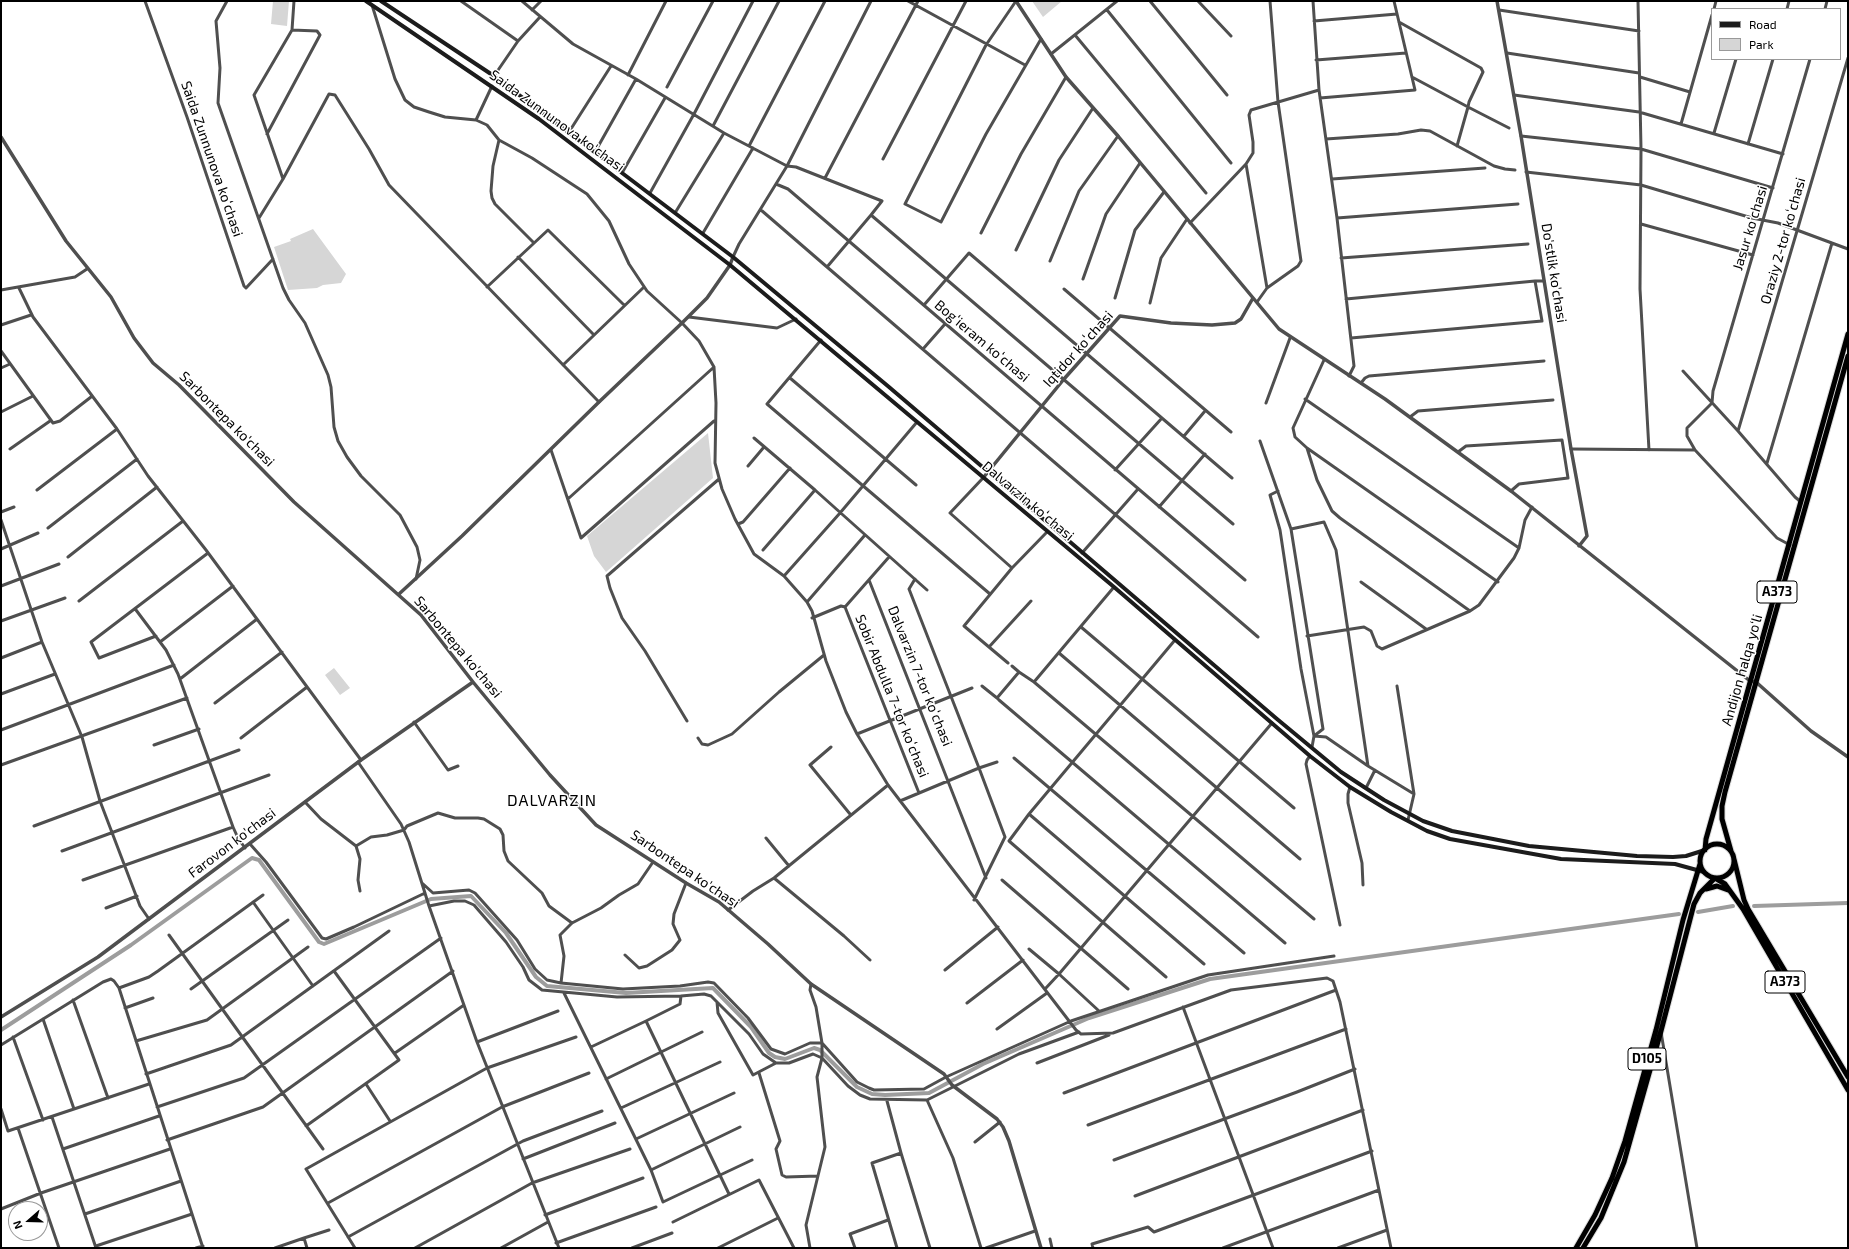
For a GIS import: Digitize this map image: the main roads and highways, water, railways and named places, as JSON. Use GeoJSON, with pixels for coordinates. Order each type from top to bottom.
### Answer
{"type":"FeatureCollection","features":[{"type":"Feature","properties":{"kind":"highway","name":"Andijon halqa yo‘li"},"geometry":{"type":"LineString","coordinates":[[1731,851],[1722,819],[1722,806],[1753,682],[1848,334]]}},
{"type":"Feature","properties":{"kind":"highway","name":"Andijon halqa yo‘li"},"geometry":{"type":"LineString","coordinates":[[1705,850],[1706,839],[1848,356]]}},
{"type":"Feature","properties":{"kind":"highway"},"geometry":{"type":"LineString","coordinates":[[1705,850],[1716,844],[1722,845],[1731,851]]}},
{"type":"Feature","properties":{"kind":"highway","name":"A373"},"geometry":{"type":"LineString","coordinates":[[1700,864],[1700,858],[1705,850]]}},
{"type":"Feature","properties":{"kind":"highway","name":"A373"},"geometry":{"type":"LineString","coordinates":[[1731,851],[1744,900],[1748,909],[1848,1077]]}},
{"type":"Feature","properties":{"kind":"highway"},"geometry":{"type":"LineString","coordinates":[[1715,878],[1721,878],[1730,872],[1733,867],[1734,859]]}},
{"type":"Feature","properties":{"kind":"highway"},"geometry":{"type":"LineString","coordinates":[[1700,864],[1704,872]]}},
{"type":"Feature","properties":{"kind":"highway","name":"D105"},"geometry":{"type":"LineString","coordinates":[[1576,1248],[1595,1216],[1612,1178],[1625,1141],[1659,1030],[1683,920],[1700,864]]}},
{"type":"Feature","properties":{"kind":"highway","name":"A373"},"geometry":{"type":"LineString","coordinates":[[1704,872],[1710,877],[1715,878],[1725,884],[1743,909],[1848,1090]]}},
{"type":"Feature","properties":{"kind":"highway","name":"D105"},"geometry":{"type":"LineString","coordinates":[[1583,1248],[1601,1218],[1624,1162],[1694,904],[1703,890],[1715,878]]}},
{"type":"Feature","properties":{"kind":"highway"},"geometry":{"type":"LineString","coordinates":[[1703,890],[1710,886],[1717,886],[1730,890]]}},
{"type":"Feature","properties":{"kind":"main road","name":"Saida Zunnunova ko'chasi"},"geometry":{"type":"LineString","coordinates":[[366,1],[539,119],[730,265]]}},
{"type":"Feature","properties":{"kind":"main road","name":"Saida Zunnunova ko'chasi"},"geometry":{"type":"LineString","coordinates":[[381,1],[494,76],[733,257]]}},
{"type":"Feature","properties":{"kind":"main road","name":"Dalvarzin koʻchasi"},"geometry":{"type":"LineString","coordinates":[[733,257],[1341,772]]}},
{"type":"Feature","properties":{"kind":"main road","name":"Dalvarzin koʻchasi"},"geometry":{"type":"LineString","coordinates":[[730,265],[946,445],[1310,756],[1338,778]]}},
{"type":"Feature","properties":{"kind":"main road"},"geometry":{"type":"LineString","coordinates":[[946,445],[950,440]]}},
{"type":"Feature","properties":{"kind":"main road"},"geometry":{"type":"LineString","coordinates":[[1123,595],[1126,590]]}},
{"type":"Feature","properties":{"kind":"main road"},"geometry":{"type":"LineString","coordinates":[[1704,872],[1675,864],[1556,858],[1450,839],[1427,831],[1391,812],[1338,778],[1341,772],[1384,800],[1429,823],[1479,837],[1529,846],[1673,857],[1686,856],[1705,850]]}},
{"type":"Feature","properties":{"kind":"main road"},"geometry":{"type":"LineString","coordinates":[[1427,831],[1429,823]]}},
{"type":"Feature","properties":{"kind":"waterway"},"geometry":{"type":"LineString","coordinates":[[1,1030],[131,945],[252,858],[259,860],[319,942],[324,944],[431,899],[471,896],[506,933],[536,977],[547,986],[626,993],[713,988],[751,1027],[769,1053],[775,1057],[785,1059],[814,1048],[820,1050],[857,1087],[872,1094],[885,1095],[929,1093],[983,1064],[1089,1018],[1210,979],[1679,914]]}},
{"type":"Feature","properties":{"kind":"waterway"},"geometry":{"type":"LineString","coordinates":[[1754,906],[1848,903]]}},
{"type":"Feature","properties":{"kind":"waterway"},"geometry":{"type":"LineString","coordinates":[[1698,912],[1733,906]]}},
{"type":"Feature","properties":{"kind":"district","name":"DALVARZIN"},"geometry":{"type":"Point","coordinates":[552,801]}}]}
